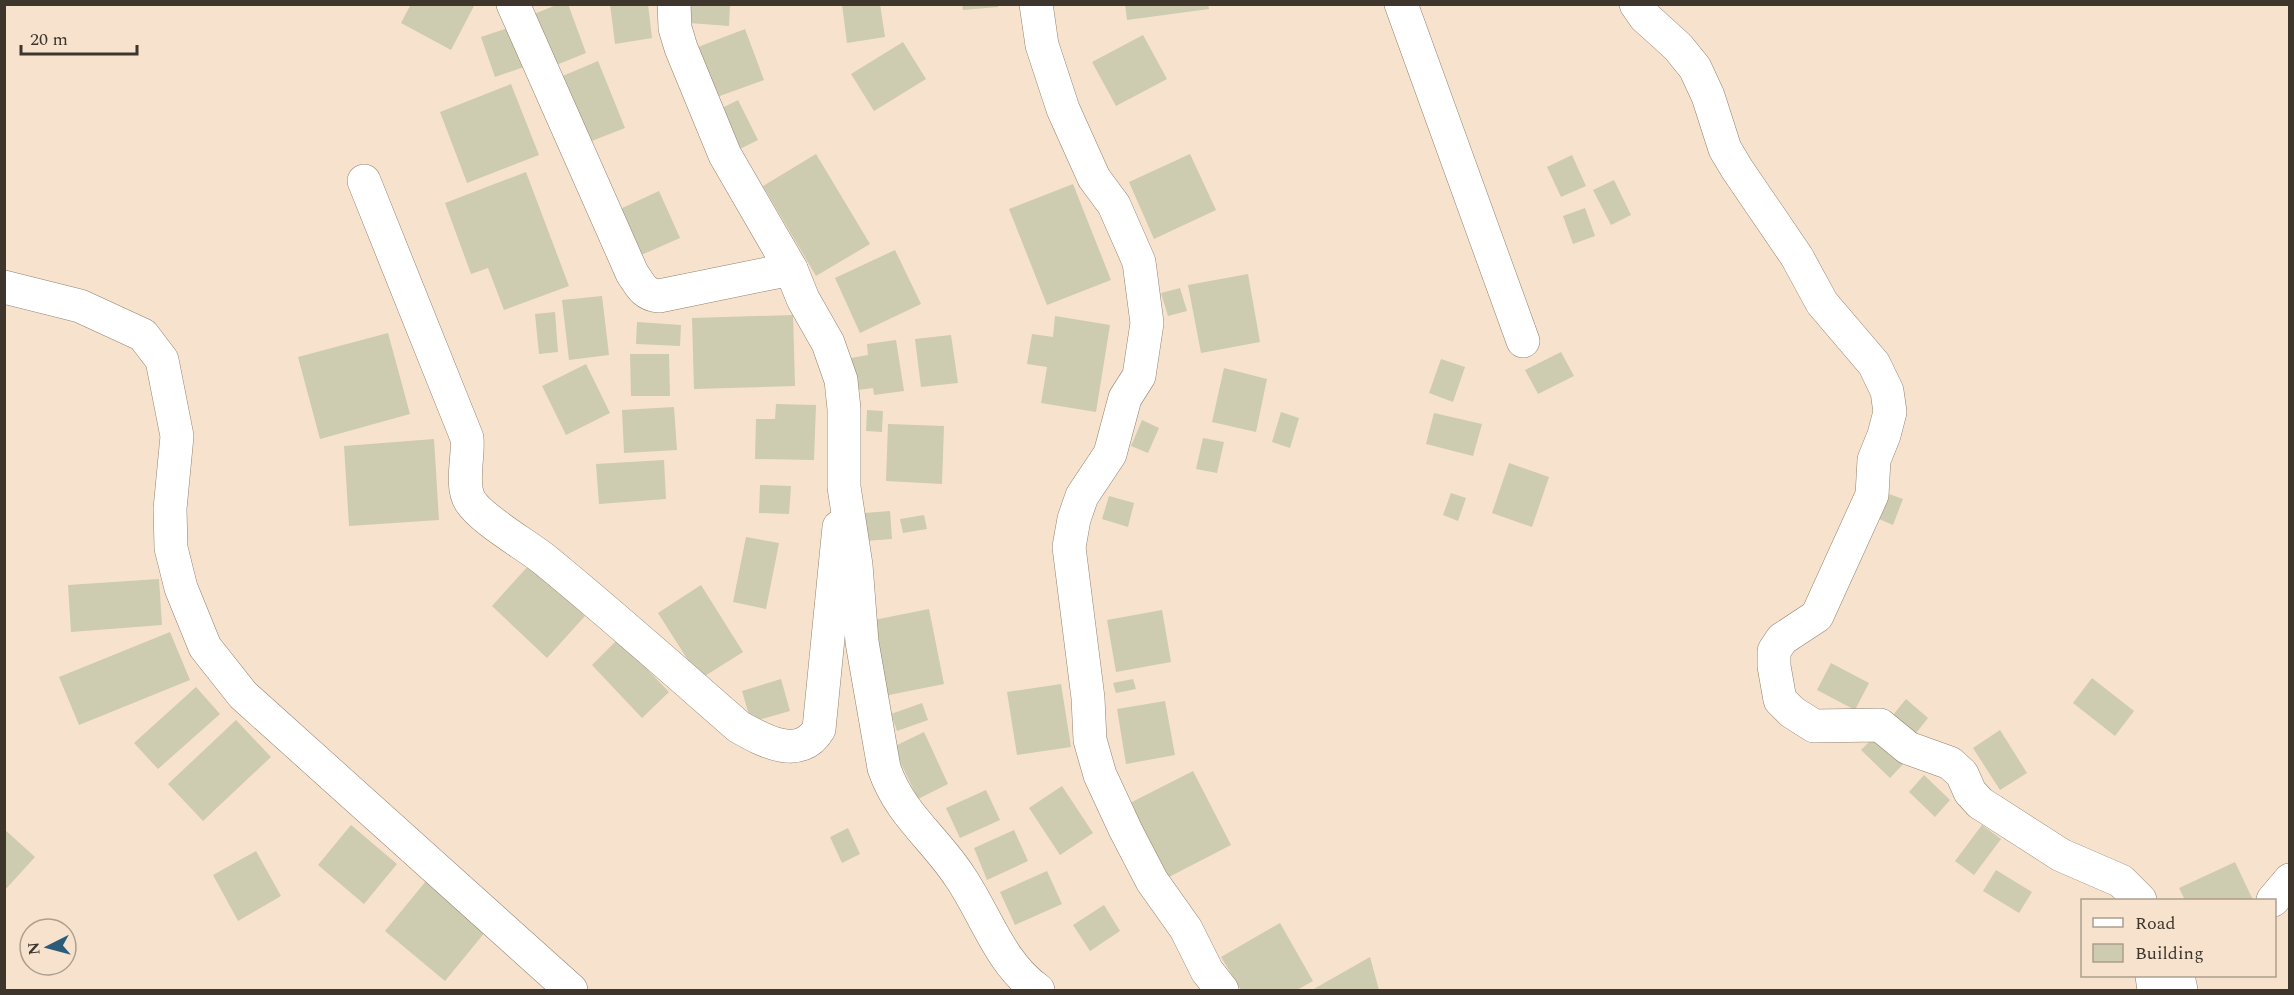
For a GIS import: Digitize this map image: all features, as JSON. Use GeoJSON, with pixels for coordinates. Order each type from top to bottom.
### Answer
{"type":"FeatureCollection","features":[{"type":"Feature","properties":{"kind":"street"},"geometry":{"type":"LineString","coordinates":[[513,4],[632,273],[643,290],[650,295],[659,296],[791,269]]}},
{"type":"Feature","properties":{"kind":"street"},"geometry":{"type":"LineString","coordinates":[[364,181],[464,430],[469,454],[466,488],[469,499],[478,511],[522,541],[739,727],[765,742],[802,745],[812,740],[819,729],[844,487],[844,409],[841,380],[828,343],[803,299],[791,269],[725,155],[681,48],[675,28],[674,4]]}},
{"type":"Feature","properties":{"kind":"street"},"geometry":{"type":"LineString","coordinates":[[1036,4],[1042,45],[1063,109],[1094,178],[1114,205],[1139,262],[1147,323],[1139,376],[1125,398],[1110,454],[1082,496],[1074,519],[1069,547],[1089,698],[1090,740],[1100,775],[1136,851],[1152,881],[1186,929],[1207,972],[1222,990]]}},
{"type":"Feature","properties":{"kind":"street"},"geometry":{"type":"LineString","coordinates":[[1401,4],[1523,341]]}},
{"type":"Feature","properties":{"kind":"street"},"geometry":{"type":"LineString","coordinates":[[1636,4],[1645,17],[1678,47],[1695,68],[1708,96],[1725,149],[1797,257],[1822,303],[1874,364],[1889,401],[1884,435],[1874,460],[1872,495],[1857,527],[1854,540],[1842,557],[1816,616],[1782,639],[1774,651],[1774,666],[1780,700],[1792,712],[1814,726],[1880,725],[1908,748],[1950,763],[1962,774],[1970,792],[1996,815],[2061,855],[2121,881],[2136,898]]}},
{"type":"Feature","properties":{"kind":"street"},"geometry":{"type":"LineString","coordinates":[[4,287],[80,306],[143,335],[162,360],[168,385],[177,436],[170,509],[171,548],[181,588],[205,647],[243,695],[572,990]]}},
{"type":"Feature","properties":{"kind":"street"},"geometry":{"type":"LineString","coordinates":[[844,487],[856,565],[862,642],[884,768],[891,787],[899,803],[960,875],[996,943],[1015,970],[1038,990]]}},
{"type":"Feature","properties":{"kind":"street"},"geometry":{"type":"LineString","coordinates":[[2274,899],[2289,880]]}},
{"type":"Feature","properties":{"kind":"building"},"geometry":{"type":"Polygon","coordinates":[[[411,4],[475,4],[451,50],[401,23],[411,4]]]}},
{"type":"Feature","properties":{"kind":"building"},"geometry":{"type":"Polygon","coordinates":[[[559,4],[568,4],[586,53],[549,68],[529,16],[559,4]]]}},
{"type":"Feature","properties":{"kind":"building"},"geometry":{"type":"Polygon","coordinates":[[[610,4],[648,4],[652,38],[615,44],[610,4]]]}},
{"type":"Feature","properties":{"kind":"building"},"geometry":{"type":"Polygon","coordinates":[[[689,4],[730,4],[729,26],[689,23],[689,4]]]}},
{"type":"Feature","properties":{"kind":"building"},"geometry":{"type":"Polygon","coordinates":[[[842,4],[880,4],[885,37],[847,43],[842,4]]]}},
{"type":"Feature","properties":{"kind":"building"},"geometry":{"type":"Polygon","coordinates":[[[962,4],[998,4],[998,7],[963,10],[962,4]]]}},
{"type":"Feature","properties":{"kind":"building"},"geometry":{"type":"Polygon","coordinates":[[[1125,4],[1208,4],[1209,9],[1127,20],[1125,4]]]}},
{"type":"Feature","properties":{"kind":"building"},"geometry":{"type":"Polygon","coordinates":[[[511,27],[524,67],[495,77],[481,37],[511,27]]]}},
{"type":"Feature","properties":{"kind":"building"},"geometry":{"type":"Polygon","coordinates":[[[745,29],[764,80],[717,97],[698,47],[745,29]]]}},
{"type":"Feature","properties":{"kind":"building"},"geometry":{"type":"Polygon","coordinates":[[[1143,35],[1167,79],[1116,106],[1092,62],[1143,35]]]}},
{"type":"Feature","properties":{"kind":"building"},"geometry":{"type":"Polygon","coordinates":[[[903,42],[926,79],[874,111],[851,74],[903,42]]]}},
{"type":"Feature","properties":{"kind":"building"},"geometry":{"type":"Polygon","coordinates":[[[598,61],[625,128],[584,144],[558,78],[598,61]]]}},
{"type":"Feature","properties":{"kind":"building"},"geometry":{"type":"Polygon","coordinates":[[[511,84],[539,155],[467,183],[440,112],[511,84]]]}},
{"type":"Feature","properties":{"kind":"building"},"geometry":{"type":"Polygon","coordinates":[[[738,100],[758,140],[734,152],[714,112],[738,100]]]}},
{"type":"Feature","properties":{"kind":"building"},"geometry":{"type":"Polygon","coordinates":[[[816,154],[870,244],[816,276],[763,186],[816,154]]]}},
{"type":"Feature","properties":{"kind":"building"},"geometry":{"type":"Polygon","coordinates":[[[1190,154],[1216,210],[1154,239],[1129,182],[1190,154]]]}},
{"type":"Feature","properties":{"kind":"building"},"geometry":{"type":"Polygon","coordinates":[[[1572,155],[1586,186],[1561,197],[1547,167],[1572,155]]]}},
{"type":"Feature","properties":{"kind":"building"},"geometry":{"type":"Polygon","coordinates":[[[526,172],[569,286],[504,310],[488,268],[471,274],[445,203],[526,172]]]}},
{"type":"Feature","properties":{"kind":"building"},"geometry":{"type":"Polygon","coordinates":[[[1614,180],[1631,215],[1611,225],[1593,190],[1614,180]]]}},
{"type":"Feature","properties":{"kind":"building"},"geometry":{"type":"Polygon","coordinates":[[[1073,184],[1111,280],[1047,305],[1009,209],[1073,184]]]}},
{"type":"Feature","properties":{"kind":"building"},"geometry":{"type":"Polygon","coordinates":[[[659,191],[680,238],[639,256],[618,210],[659,191]]]}},
{"type":"Feature","properties":{"kind":"building"},"geometry":{"type":"Polygon","coordinates":[[[1585,208],[1595,236],[1573,244],[1563,216],[1585,208]]]}},
{"type":"Feature","properties":{"kind":"building"},"geometry":{"type":"Polygon","coordinates":[[[895,250],[921,304],[860,333],[835,278],[895,250]]]}},
{"type":"Feature","properties":{"kind":"building"},"geometry":{"type":"Polygon","coordinates":[[[1248,274],[1260,342],[1201,353],[1188,285],[1248,274]]]}},
{"type":"Feature","properties":{"kind":"building"},"geometry":{"type":"Polygon","coordinates":[[[1180,288],[1187,311],[1168,316],[1161,293],[1180,288]]]}},
{"type":"Feature","properties":{"kind":"building"},"geometry":{"type":"Polygon","coordinates":[[[602,296],[609,355],[569,360],[562,300],[602,296]]]}},
{"type":"Feature","properties":{"kind":"building"},"geometry":{"type":"Polygon","coordinates":[[[555,312],[558,352],[539,354],[535,314],[555,312]]]}},
{"type":"Feature","properties":{"kind":"building"},"geometry":{"type":"Polygon","coordinates":[[[793,315],[795,386],[694,389],[692,318],[793,315]]]}},
{"type":"Feature","properties":{"kind":"building"},"geometry":{"type":"Polygon","coordinates":[[[1055,316],[1110,325],[1096,412],[1041,403],[1047,367],[1027,364],[1032,334],[1053,337],[1055,316]]]}},
{"type":"Feature","properties":{"kind":"building"},"geometry":{"type":"Polygon","coordinates":[[[637,322],[681,325],[680,346],[636,344],[637,322]]]}},
{"type":"Feature","properties":{"kind":"building"},"geometry":{"type":"Polygon","coordinates":[[[388,333],[410,414],[320,439],[298,357],[388,333]]]}},
{"type":"Feature","properties":{"kind":"building"},"geometry":{"type":"Polygon","coordinates":[[[951,335],[958,383],[921,387],[915,339],[951,335]]]}},
{"type":"Feature","properties":{"kind":"building"},"geometry":{"type":"Polygon","coordinates":[[[896,340],[904,391],[874,395],[873,388],[850,391],[845,359],[868,355],[867,344],[896,340]]]}},
{"type":"Feature","properties":{"kind":"building"},"geometry":{"type":"Polygon","coordinates":[[[1561,352],[1574,376],[1538,394],[1525,370],[1561,352]]]}},
{"type":"Feature","properties":{"kind":"building"},"geometry":{"type":"Polygon","coordinates":[[[630,354],[669,354],[670,396],[631,396],[630,354]]]}},
{"type":"Feature","properties":{"kind":"building"},"geometry":{"type":"Polygon","coordinates":[[[1441,359],[1465,367],[1453,402],[1429,393],[1441,359]]]}},
{"type":"Feature","properties":{"kind":"building"},"geometry":{"type":"Polygon","coordinates":[[[586,364],[610,413],[566,435],[542,386],[586,364]]]}},
{"type":"Feature","properties":{"kind":"building"},"geometry":{"type":"Polygon","coordinates":[[[1224,368],[1267,379],[1256,432],[1212,422],[1224,368]]]}},
{"type":"Feature","properties":{"kind":"building"},"geometry":{"type":"Polygon","coordinates":[[[776,404],[816,405],[814,460],[755,459],[756,419],[775,419],[776,404]]]}},
{"type":"Feature","properties":{"kind":"building"},"geometry":{"type":"Polygon","coordinates":[[[674,407],[677,450],[624,453],[622,410],[674,407]]]}},
{"type":"Feature","properties":{"kind":"building"},"geometry":{"type":"Polygon","coordinates":[[[867,410],[883,411],[882,432],[866,431],[867,410]]]}},
{"type":"Feature","properties":{"kind":"building"},"geometry":{"type":"Polygon","coordinates":[[[1281,412],[1299,418],[1290,448],[1272,442],[1281,412]]]}},
{"type":"Feature","properties":{"kind":"building"},"geometry":{"type":"Polygon","coordinates":[[[1434,413],[1482,424],[1473,456],[1426,444],[1434,413]]]}},
{"type":"Feature","properties":{"kind":"building"},"geometry":{"type":"Polygon","coordinates":[[[1142,420],[1159,428],[1148,453],[1131,446],[1142,420]]]}},
{"type":"Feature","properties":{"kind":"building"},"geometry":{"type":"Polygon","coordinates":[[[888,424],[944,426],[942,484],[886,481],[888,424]]]}},
{"type":"Feature","properties":{"kind":"building"},"geometry":{"type":"Polygon","coordinates":[[[1203,438],[1224,442],[1217,473],[1196,469],[1203,438]]]}},
{"type":"Feature","properties":{"kind":"building"},"geometry":{"type":"Polygon","coordinates":[[[434,439],[439,520],[349,526],[344,446],[434,439]]]}},
{"type":"Feature","properties":{"kind":"building"},"geometry":{"type":"Polygon","coordinates":[[[664,460],[666,499],[599,504],[596,464],[664,460]]]}},
{"type":"Feature","properties":{"kind":"building"},"geometry":{"type":"Polygon","coordinates":[[[1509,463],[1549,477],[1532,527],[1492,513],[1509,463]]]}},
{"type":"Feature","properties":{"kind":"building"},"geometry":{"type":"Polygon","coordinates":[[[760,485],[791,486],[789,514],[759,513],[760,485]]]}},
{"type":"Feature","properties":{"kind":"building"},"geometry":{"type":"Polygon","coordinates":[[[1451,493],[1466,498],[1458,521],[1443,515],[1451,493]]]}},
{"type":"Feature","properties":{"kind":"building"},"geometry":{"type":"Polygon","coordinates":[[[1889,494],[1903,499],[1893,525],[1879,519],[1889,494]]]}},
{"type":"Feature","properties":{"kind":"building"},"geometry":{"type":"Polygon","coordinates":[[[1109,496],[1134,503],[1128,527],[1102,519],[1109,496]]]}},
{"type":"Feature","properties":{"kind":"building"},"geometry":{"type":"Polygon","coordinates":[[[890,511],[892,539],[865,541],[864,513],[890,511]]]}},
{"type":"Feature","properties":{"kind":"building"},"geometry":{"type":"Polygon","coordinates":[[[924,515],[927,529],[903,533],[900,519],[924,515]]]}},
{"type":"Feature","properties":{"kind":"building"},"geometry":{"type":"Polygon","coordinates":[[[746,537],[779,543],[766,609],[733,602],[746,537]]]}},
{"type":"Feature","properties":{"kind":"building"},"geometry":{"type":"Polygon","coordinates":[[[529,565],[585,616],[547,658],[492,606],[529,565]]]}},
{"type":"Feature","properties":{"kind":"building"},"geometry":{"type":"Polygon","coordinates":[[[159,579],[162,625],[71,632],[68,585],[159,579]]]}},
{"type":"Feature","properties":{"kind":"building"},"geometry":{"type":"Polygon","coordinates":[[[701,585],[743,652],[700,679],[658,613],[701,585]]]}},
{"type":"Feature","properties":{"kind":"building"},"geometry":{"type":"Polygon","coordinates":[[[929,609],[944,684],[884,696],[869,621],[929,609]]]}},
{"type":"Feature","properties":{"kind":"building"},"geometry":{"type":"Polygon","coordinates":[[[1162,610],[1171,662],[1116,672],[1107,620],[1162,610]]]}},
{"type":"Feature","properties":{"kind":"building"},"geometry":{"type":"Polygon","coordinates":[[[170,632],[190,680],[79,725],[59,677],[170,632]]]}},
{"type":"Feature","properties":{"kind":"building"},"geometry":{"type":"Polygon","coordinates":[[[618,639],[669,692],[642,718],[592,665],[618,639]]]}},
{"type":"Feature","properties":{"kind":"building"},"geometry":{"type":"Polygon","coordinates":[[[1831,663],[1869,683],[1855,710],[1817,690],[1831,663]]]}},
{"type":"Feature","properties":{"kind":"building"},"geometry":{"type":"Polygon","coordinates":[[[2092,678],[2134,711],[2115,736],[2073,703],[2092,678]]]}},
{"type":"Feature","properties":{"kind":"building"},"geometry":{"type":"Polygon","coordinates":[[[781,679],[790,711],[751,722],[742,691],[781,679]]]}},
{"type":"Feature","properties":{"kind":"building"},"geometry":{"type":"Polygon","coordinates":[[[1133,679],[1136,689],[1116,693],[1113,683],[1133,679]]]}},
{"type":"Feature","properties":{"kind":"building"},"geometry":{"type":"Polygon","coordinates":[[[1061,684],[1071,747],[1017,755],[1007,692],[1061,684]]]}},
{"type":"Feature","properties":{"kind":"building"},"geometry":{"type":"Polygon","coordinates":[[[196,687],[220,714],[158,769],[134,743],[196,687]]]}},
{"type":"Feature","properties":{"kind":"building"},"geometry":{"type":"Polygon","coordinates":[[[1906,699],[1928,718],[1912,738],[1889,720],[1906,699]]]}},
{"type":"Feature","properties":{"kind":"building"},"geometry":{"type":"Polygon","coordinates":[[[1165,701],[1175,755],[1126,764],[1117,709],[1165,701]]]}},
{"type":"Feature","properties":{"kind":"building"},"geometry":{"type":"Polygon","coordinates":[[[922,703],[928,720],[897,731],[891,714],[922,703]]]}},
{"type":"Feature","properties":{"kind":"building"},"geometry":{"type":"Polygon","coordinates":[[[236,720],[271,757],[203,821],[168,784],[236,720]]]}},
{"type":"Feature","properties":{"kind":"building"},"geometry":{"type":"Polygon","coordinates":[[[2000,730],[2027,773],[2000,790],[1973,748],[2000,730]]]}},
{"type":"Feature","properties":{"kind":"building"},"geometry":{"type":"Polygon","coordinates":[[[1880,731],[1908,759],[1890,778],[1861,750],[1880,731]]]}},
{"type":"Feature","properties":{"kind":"building"},"geometry":{"type":"Polygon","coordinates":[[[924,732],[948,784],[918,799],[893,747],[924,732]]]}},
{"type":"Feature","properties":{"kind":"building"},"geometry":{"type":"Polygon","coordinates":[[[1193,771],[1231,845],[1167,878],[1130,803],[1193,771]]]}},
{"type":"Feature","properties":{"kind":"building"},"geometry":{"type":"Polygon","coordinates":[[[1924,775],[1950,800],[1935,817],[1909,792],[1924,775]]]}},
{"type":"Feature","properties":{"kind":"building"},"geometry":{"type":"Polygon","coordinates":[[[1062,786],[1093,833],[1060,855],[1029,808],[1062,786]]]}},
{"type":"Feature","properties":{"kind":"building"},"geometry":{"type":"Polygon","coordinates":[[[986,790],[1000,820],[960,838],[946,808],[986,790]]]}},
{"type":"Feature","properties":{"kind":"building"},"geometry":{"type":"Polygon","coordinates":[[[351,825],[397,864],[364,904],[318,865],[351,825]]]}},
{"type":"Feature","properties":{"kind":"building"},"geometry":{"type":"Polygon","coordinates":[[[1982,825],[2001,839],[1974,875],[1955,861],[1982,825]]]}},
{"type":"Feature","properties":{"kind":"building"},"geometry":{"type":"Polygon","coordinates":[[[848,828],[860,854],[842,863],[830,837],[848,828]]]}},
{"type":"Feature","properties":{"kind":"building"},"geometry":{"type":"Polygon","coordinates":[[[4,829],[35,857],[4,891],[4,829]]]}},
{"type":"Feature","properties":{"kind":"building"},"geometry":{"type":"Polygon","coordinates":[[[1014,830],[1028,861],[987,880],[974,848],[1014,830]]]}},
{"type":"Feature","properties":{"kind":"building"},"geometry":{"type":"Polygon","coordinates":[[[256,851],[281,896],[238,921],[213,875],[256,851]]]}},
{"type":"Feature","properties":{"kind":"building"},"geometry":{"type":"Polygon","coordinates":[[[2235,862],[2253,899],[2184,899],[2179,888],[2235,862]]]}},
{"type":"Feature","properties":{"kind":"building"},"geometry":{"type":"Polygon","coordinates":[[[1996,870],[2032,892],[2019,913],[1983,891],[1996,870]]]}},
{"type":"Feature","properties":{"kind":"building"},"geometry":{"type":"Polygon","coordinates":[[[1047,871],[1062,904],[1015,925],[1000,892],[1047,871]]]}},
{"type":"Feature","properties":{"kind":"building"},"geometry":{"type":"Polygon","coordinates":[[[426,881],[486,931],[445,981],[385,931],[426,881]]]}},
{"type":"Feature","properties":{"kind":"building"},"geometry":{"type":"Polygon","coordinates":[[[1104,905],[1120,931],[1090,951],[1073,925],[1104,905]]]}},
{"type":"Feature","properties":{"kind":"building"},"geometry":{"type":"Polygon","coordinates":[[[1280,923],[1313,981],[1297,990],[1241,990],[1221,957],[1280,923]]]}},
{"type":"Feature","properties":{"kind":"building"},"geometry":{"type":"Polygon","coordinates":[[[1370,957],[1379,990],[1312,990],[1370,957]]]}}]}
